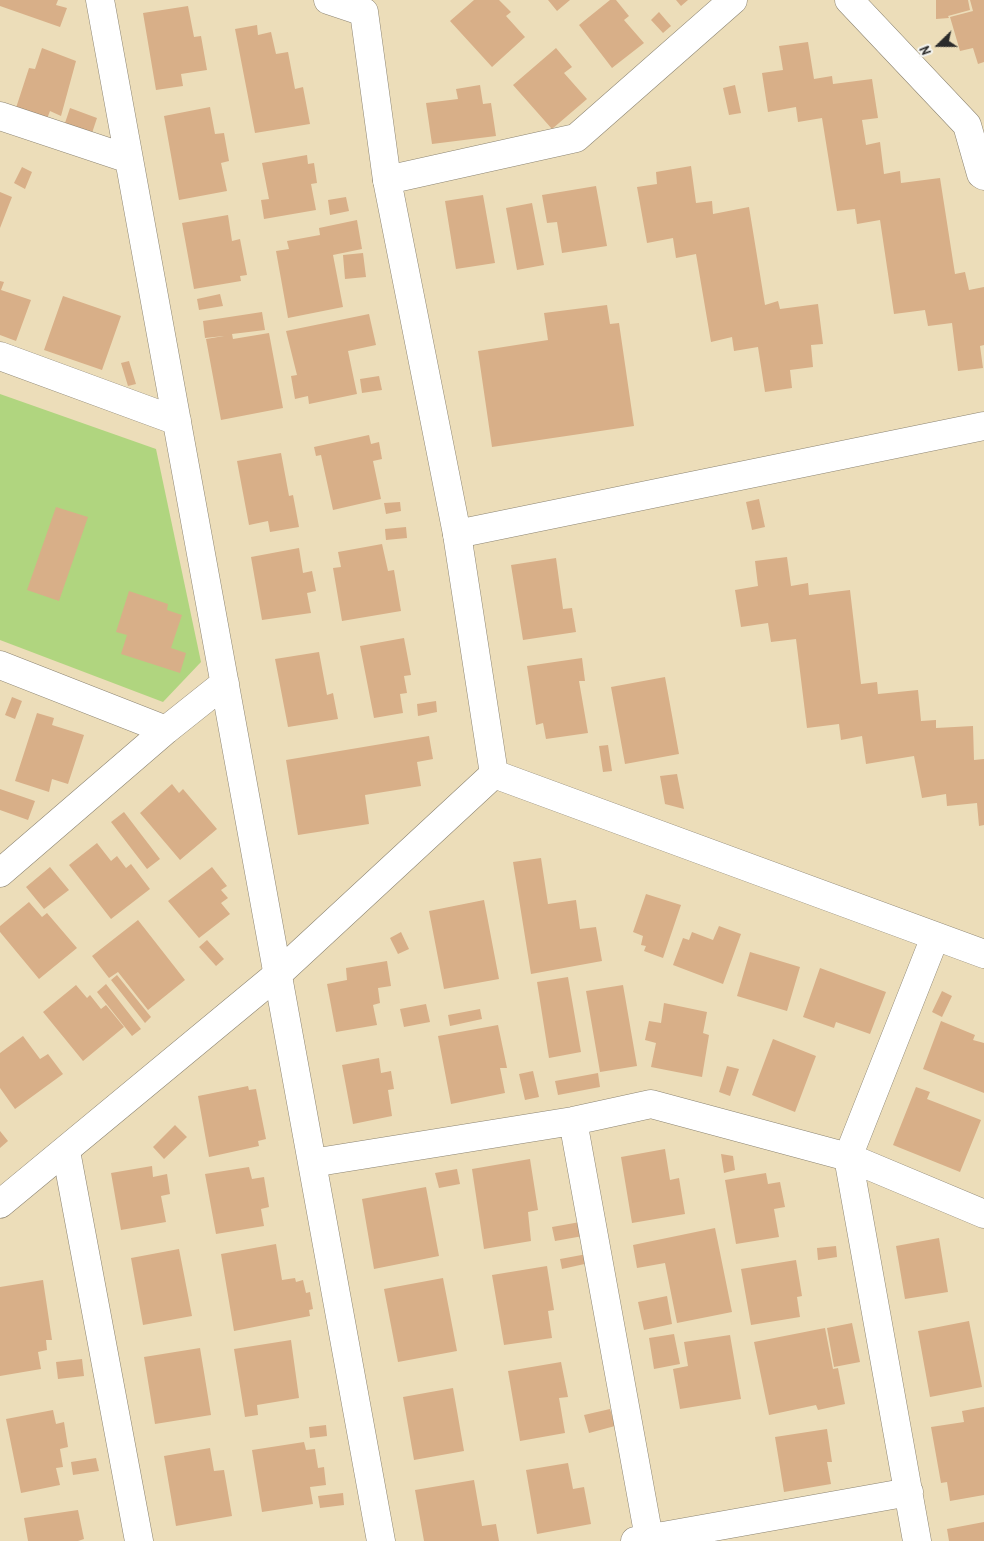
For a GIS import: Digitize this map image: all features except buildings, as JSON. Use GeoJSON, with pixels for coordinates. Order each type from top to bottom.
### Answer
{"type":"FeatureCollection","features":[{"type":"Feature","properties":{"kind":"street"},"geometry":{"type":"LineString","coordinates":[[100,0],[381,1541]]}},
{"type":"Feature","properties":{"kind":"street"},"geometry":{"type":"LineString","coordinates":[[328,0],[372,6],[387,180],[456,534],[494,774]]}},
{"type":"Feature","properties":{"kind":"street"},"geometry":{"type":"LineString","coordinates":[[387,180],[576,138],[733,0]]}},
{"type":"Feature","properties":{"kind":"street"},"geometry":{"type":"LineString","coordinates":[[848,0],[967,126],[981,174],[984,176]]}},
{"type":"Feature","properties":{"kind":"street"},"geometry":{"type":"LineString","coordinates":[[0,116],[129,159]]}},
{"type":"Feature","properties":{"kind":"street"},"geometry":{"type":"LineString","coordinates":[[0,356],[177,421]]}},
{"type":"Feature","properties":{"kind":"street"},"geometry":{"type":"LineString","coordinates":[[456,534],[984,426]]}},
{"type":"Feature","properties":{"kind":"street"},"geometry":{"type":"LineString","coordinates":[[0,665],[166,730]]}},
{"type":"Feature","properties":{"kind":"street"},"geometry":{"type":"LineString","coordinates":[[0,873],[166,730],[225,683]]}},
{"type":"Feature","properties":{"kind":"street"},"geometry":{"type":"LineString","coordinates":[[494,774],[984,954]]}},
{"type":"Feature","properties":{"kind":"street"},"geometry":{"type":"LineString","coordinates":[[0,1204],[278,974],[494,774]]}},
{"type":"Feature","properties":{"kind":"street"},"geometry":{"type":"LineString","coordinates":[[917,1541],[848,1157],[935,937]]}},
{"type":"Feature","properties":{"kind":"street"},"geometry":{"type":"LineString","coordinates":[[312,1163],[574,1121],[651,1104],[848,1157],[984,1214]]}},
{"type":"Feature","properties":{"kind":"street"},"geometry":{"type":"LineString","coordinates":[[574,1121],[642,1540],[909,1492]]}},
{"type":"Feature","properties":{"kind":"street"},"geometry":{"type":"LineString","coordinates":[[66,1151],[140,1541]]}},
{"type":"Feature","properties":{"kind":"green space"},"geometry":{"type":"Polygon","coordinates":[[[0,394],[156,449],[201,662],[163,702],[0,640],[0,394]]]}}]}
